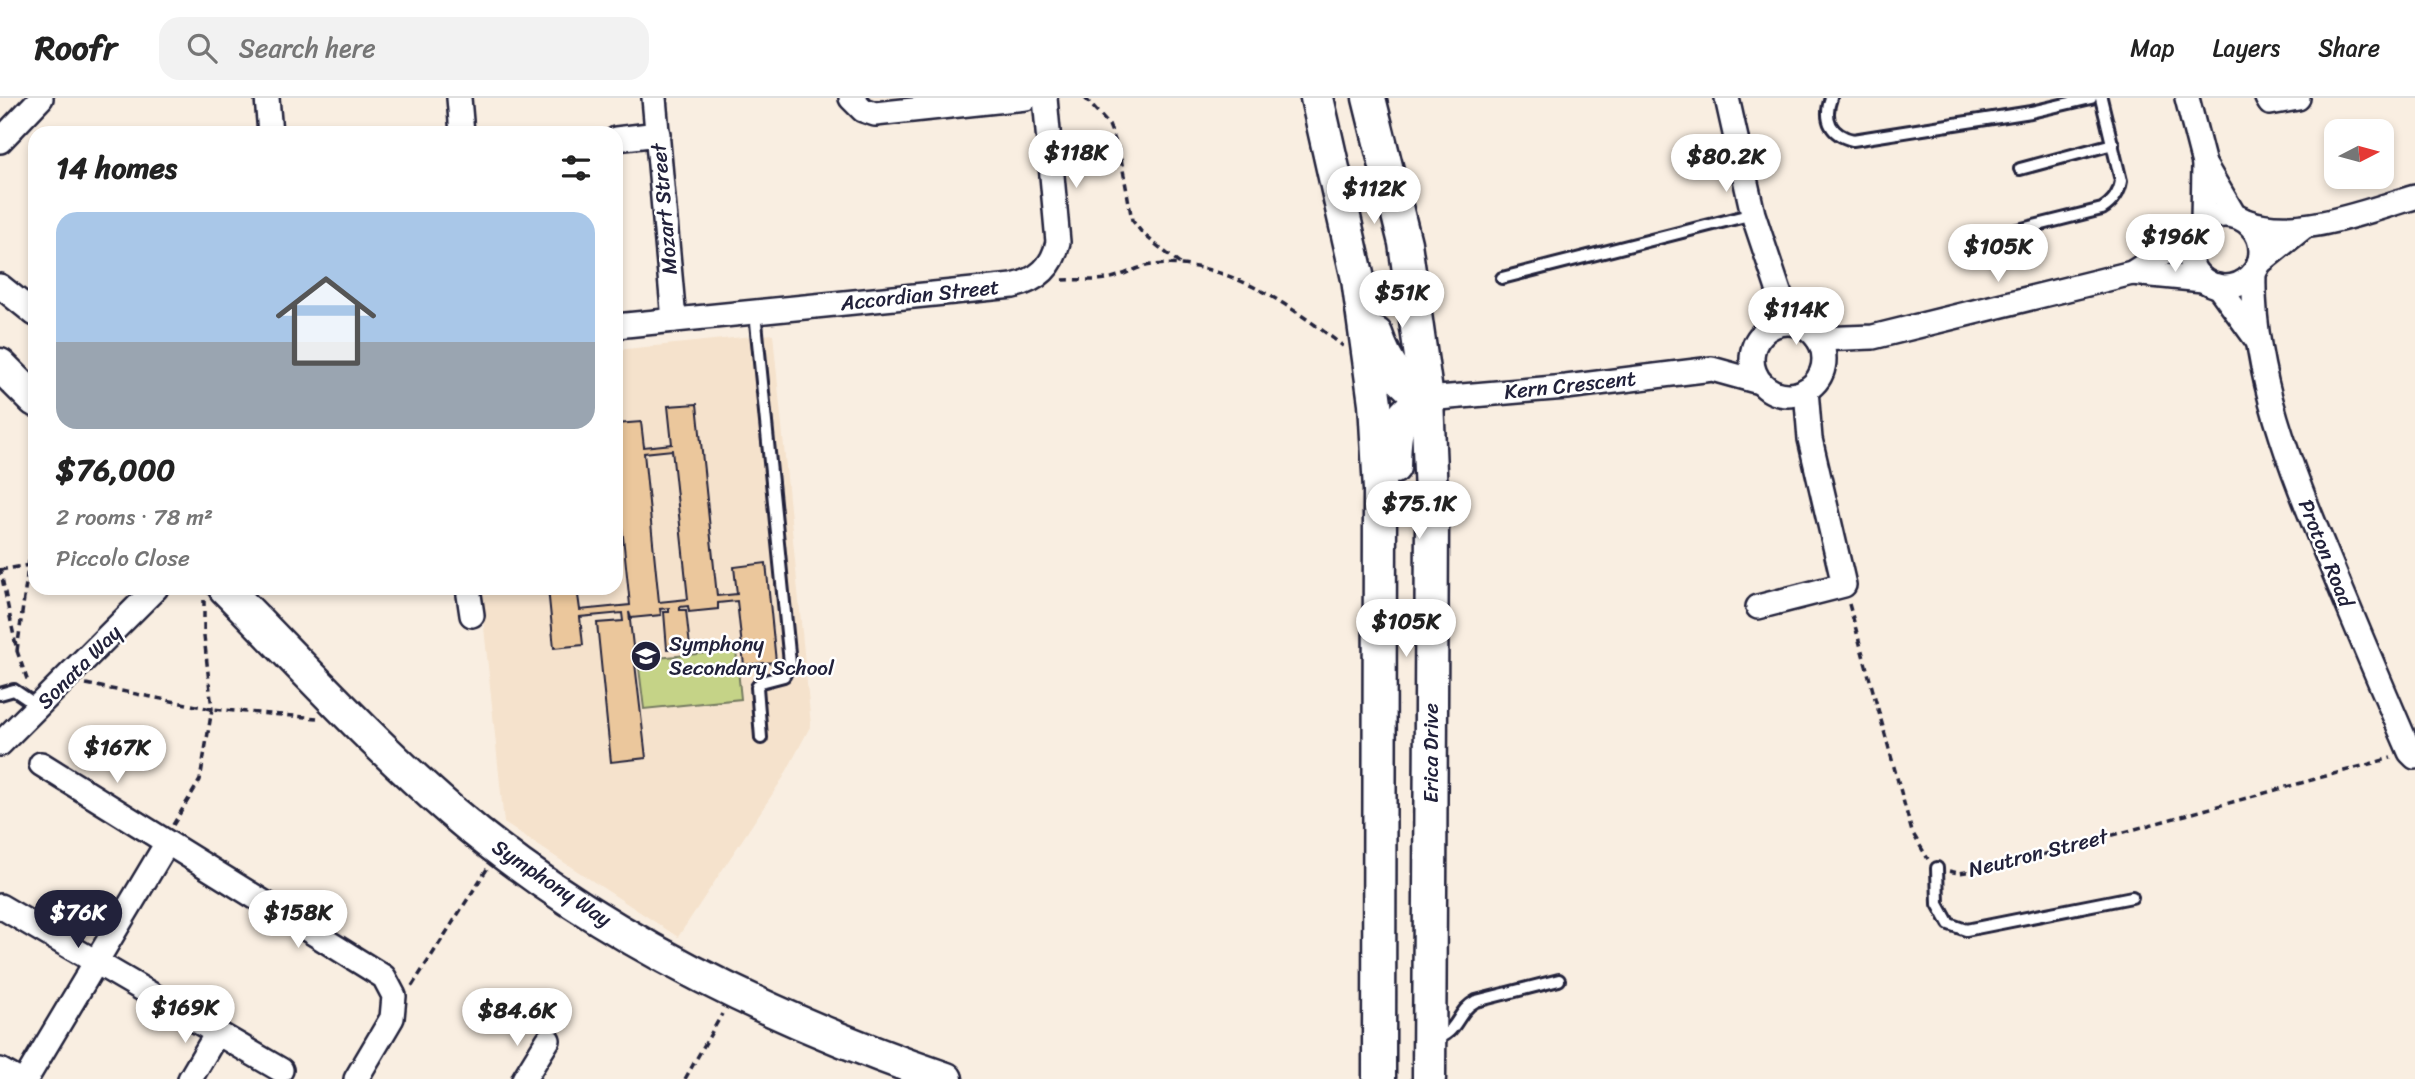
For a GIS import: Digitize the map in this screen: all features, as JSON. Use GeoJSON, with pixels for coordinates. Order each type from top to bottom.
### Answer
{"type":"FeatureCollection","features":[{"type":"Feature","properties":{"kind":"main road"},"geometry":{"type":"LineString","coordinates":[[1317,98],[1358,279],[1375,402],[1380,490],[1379,1079]]}},
{"type":"Feature","properties":{"kind":"main road","name":"Erica Drive"},"geometry":{"type":"LineString","coordinates":[[1369,98],[1405,243],[1427,399],[1432,519],[1429,1079]]}},
{"type":"Feature","properties":{"kind":"main road"},"geometry":{"type":"LineString","coordinates":[[1358,279],[1382,352],[1396,375],[1411,390],[1427,399]]}},
{"type":"Feature","properties":{"kind":"main road"},"geometry":{"type":"LineString","coordinates":[[0,365],[28,393]]}},
{"type":"Feature","properties":{"kind":"main road"},"geometry":{"type":"LineString","coordinates":[[1380,663],[1393,557],[1395,436],[1405,412],[1427,399]]}},
{"type":"Feature","properties":{"kind":"main road","name":"Symphony Way"},"geometry":{"type":"LineString","coordinates":[[217,595],[452,812],[562,896],[691,971],[805,1026],[946,1079]]}},
{"type":"Feature","properties":{"kind":"street"},"geometry":{"type":"LineString","coordinates":[[0,141],[41,98]]}},
{"type":"Feature","properties":{"kind":"street"},"geometry":{"type":"LineString","coordinates":[[267,98],[269,126]]}},
{"type":"Feature","properties":{"kind":"street"},"geometry":{"type":"LineString","coordinates":[[459,98],[461,126]]}},
{"type":"Feature","properties":{"kind":"street","name":"Mozart Street"},"geometry":{"type":"LineString","coordinates":[[654,98],[674,320]]}},
{"type":"Feature","properties":{"kind":"street"},"geometry":{"type":"LineString","coordinates":[[850,98],[863,110],[876,114],[1026,98]]}},
{"type":"Feature","properties":{"kind":"street","name":"Accordian Street"},"geometry":{"type":"LineString","coordinates":[[623,325],[1013,286],[1035,278],[1052,261],[1058,242],[1045,98]]}},
{"type":"Feature","properties":{"kind":"street"},"geometry":{"type":"LineString","coordinates":[[1727,98],[1753,214],[1789,322]]}},
{"type":"Feature","properties":{"kind":"street"},"geometry":{"type":"LineString","coordinates":[[2187,98],[2204,164],[2240,218],[2260,240],[2257,268]]}},
{"type":"Feature","properties":{"kind":"street"},"geometry":{"type":"LineString","coordinates":[[2267,98],[2270,103],[2298,98]]}},
{"type":"Feature","properties":{"kind":"street"},"geometry":{"type":"LineString","coordinates":[[623,138],[657,134]]}},
{"type":"Feature","properties":{"kind":"street"},"geometry":{"type":"LineString","coordinates":[[2204,164],[2198,228],[2189,247],[2190,260],[2210,283]]}},
{"type":"Feature","properties":{"kind":"street"},"geometry":{"type":"LineString","coordinates":[[1818,339],[1873,337],[2132,273],[2222,214],[2257,225],[2305,226],[2415,197]]}},
{"type":"Feature","properties":{"kind":"street"},"geometry":{"type":"LineString","coordinates":[[2132,273],[2235,286],[2305,226]]}},
{"type":"Feature","properties":{"kind":"street","name":"Proton Road"},"geometry":{"type":"LineString","coordinates":[[2257,268],[2253,300],[2258,340],[2295,477],[2412,755]]}},
{"type":"Feature","properties":{"kind":"street"},"geometry":{"type":"LineString","coordinates":[[1774,277],[1752,363],[1810,439]]}},
{"type":"Feature","properties":{"kind":"street","name":"Proton Road"},"geometry":{"type":"LineString","coordinates":[[2210,283],[2258,340]]}},
{"type":"Feature","properties":{"kind":"street"},"geometry":{"type":"LineString","coordinates":[[0,286],[28,308]]}},
{"type":"Feature","properties":{"kind":"street"},"geometry":{"type":"LineString","coordinates":[[1760,336],[1789,322],[1811,331],[1818,339],[1824,362],[1815,383],[1795,395],[1768,387]]}},
{"type":"Feature","properties":{"kind":"street","name":"Kern Crescent"},"geometry":{"type":"LineString","coordinates":[[1712,369],[1760,336]]}},
{"type":"Feature","properties":{"kind":"street"},"geometry":{"type":"LineString","coordinates":[[1824,362],[1873,337]]}},
{"type":"Feature","properties":{"kind":"street","name":"Kern Crescent"},"geometry":{"type":"LineString","coordinates":[[1427,399],[1566,387],[1712,369],[1768,387]]}},
{"type":"Feature","properties":{"kind":"street"},"geometry":{"type":"LineString","coordinates":[[1758,607],[1844,585],[1810,439],[1806,390]]}},
{"type":"Feature","properties":{"kind":"street","name":"Sonata Way"},"geometry":{"type":"LineString","coordinates":[[0,744],[36,700],[148,595]]}},
{"type":"Feature","properties":{"kind":"street"},"geometry":{"type":"LineString","coordinates":[[41,764],[384,977],[394,996],[392,1018],[356,1079]]}},
{"type":"Feature","properties":{"kind":"street"},"geometry":{"type":"LineString","coordinates":[[26,1079],[167,844]]}},
{"type":"Feature","properties":{"kind":"street"},"geometry":{"type":"LineString","coordinates":[[0,906],[281,1070]]}},
{"type":"Feature","properties":{"kind":"street"},"geometry":{"type":"LineString","coordinates":[[190,1079],[217,1033]]}},
{"type":"Feature","properties":{"kind":"street"},"geometry":{"type":"LineString","coordinates":[[524,1079],[548,1040]]}},
{"type":"Feature","properties":{"kind":"street"},"geometry":{"type":"LineString","coordinates":[[0,1070],[16,1079]]}},
{"type":"Feature","properties":{"kind":"lane"},"geometry":{"type":"LineString","coordinates":[[1831,98],[1826,111],[1830,127],[1839,137],[1853,140],[2031,112],[2091,98]]}},
{"type":"Feature","properties":{"kind":"lane"},"geometry":{"type":"LineString","coordinates":[[1978,240],[2102,209],[2110,203],[2120,189],[2121,181],[2101,98]]}},
{"type":"Feature","properties":{"kind":"lane"},"geometry":{"type":"LineString","coordinates":[[2020,169],[2113,144]]}},
{"type":"Feature","properties":{"kind":"lane"},"geometry":{"type":"LineString","coordinates":[[1502,278],[1753,214]]}},
{"type":"Feature","properties":{"kind":"lane"},"geometry":{"type":"LineString","coordinates":[[755,312],[790,663],[784,676],[761,682],[757,687],[761,738]]}},
{"type":"Feature","properties":{"kind":"lane"},"geometry":{"type":"LineString","coordinates":[[0,694],[14,690],[36,700]]}},
{"type":"Feature","properties":{"kind":"lane"},"geometry":{"type":"LineString","coordinates":[[1937,868],[1938,904],[1949,924],[1966,930],[2132,897]]}},
{"type":"Feature","properties":{"kind":"lane"},"geometry":{"type":"LineString","coordinates":[[1429,1041],[1449,1034],[1469,1004],[1559,980]]}},
{"type":"Feature","properties":{"kind":"path"},"geometry":{"type":"LineString","coordinates":[[1085,98],[1109,125],[1120,153],[1132,220],[1143,234],[1181,265]]}},
{"type":"Feature","properties":{"kind":"path"},"geometry":{"type":"LineString","coordinates":[[1053,281],[1107,279],[1151,265],[1181,265],[1258,288],[1293,307],[1345,348]]}},
{"type":"Feature","properties":{"kind":"path"},"geometry":{"type":"LineString","coordinates":[[28,566],[0,569],[17,650],[36,700]]}},
{"type":"Feature","properties":{"kind":"path"},"geometry":{"type":"LineString","coordinates":[[17,650],[28,573]]}},
{"type":"Feature","properties":{"kind":"path","name":"Neutron Street"},"geometry":{"type":"LineString","coordinates":[[1844,585],[1912,832],[1923,855],[1937,868],[1958,873],[1991,869],[2412,755]]}},
{"type":"Feature","properties":{"kind":"path"},"geometry":{"type":"LineString","coordinates":[[167,844],[173,825],[200,780],[212,709],[204,636],[213,595]]}},
{"type":"Feature","properties":{"kind":"path"},"geometry":{"type":"LineString","coordinates":[[80,683],[212,709],[313,719],[326,715]]}},
{"type":"Feature","properties":{"kind":"path"},"geometry":{"type":"LineString","coordinates":[[405,996],[489,866]]}},
{"type":"Feature","properties":{"kind":"path"},"geometry":{"type":"LineString","coordinates":[[685,1079],[724,1010]]}},
{"type":"Feature","properties":{"kind":"shaded area","name":"Symphony Secondary School"},"geometry":{"type":"Polygon","coordinates":[[[773,334],[811,725],[783,778],[678,937],[504,823],[481,595],[623,595],[623,349],[773,334]]]}},
{"type":"Feature","properties":{"kind":"green space"},"geometry":{"type":"Polygon","coordinates":[[[736,650],[741,699],[644,709],[638,660],[736,650]]]}},
{"type":"Feature","properties":{"kind":"building"},"geometry":{"type":"Polygon","coordinates":[[[697,404],[717,596],[737,594],[734,567],[766,563],[776,662],[744,665],[737,601],[718,603],[718,609],[689,612],[688,606],[680,607],[680,610],[686,610],[690,647],[667,649],[664,612],[669,612],[669,608],[660,609],[661,615],[631,618],[629,612],[646,758],[611,762],[597,623],[623,621],[622,613],[580,617],[583,645],[554,648],[549,595],[578,595],[580,610],[630,605],[623,536],[623,423],[641,422],[644,447],[672,444],[668,406],[697,404]],[[672,450],[644,453],[659,602],[688,599],[672,450]]]}},
{"type":"Feature","properties":{"kind":"place","name":"Symphony Secondary School"},"geometry":{"type":"Point","coordinates":[646,656]}}]}
